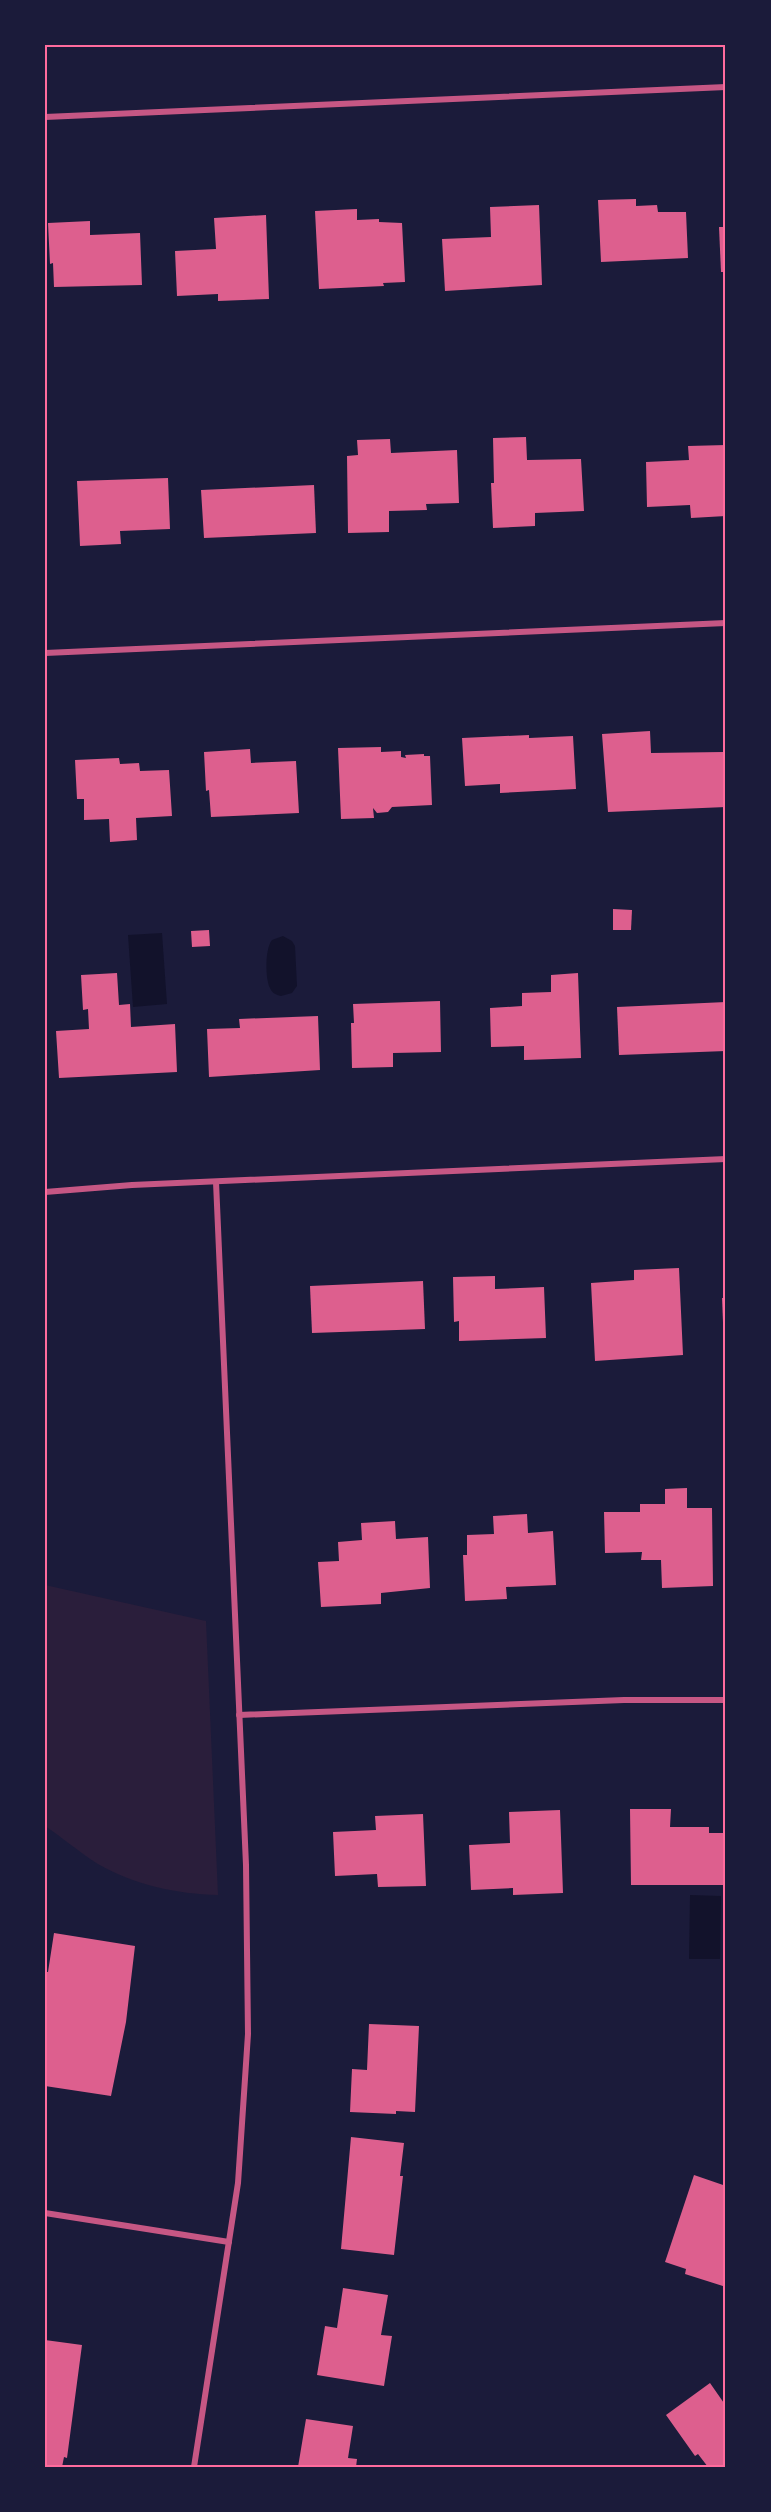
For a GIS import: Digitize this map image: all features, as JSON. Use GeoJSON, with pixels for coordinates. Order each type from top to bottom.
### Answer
{"type":"FeatureCollection","features":[{"type":"Feature","properties":{"kind":"street"},"geometry":{"type":"LineString","coordinates":[[45,117],[726,87]]}},
{"type":"Feature","properties":{"kind":"street"},"geometry":{"type":"LineString","coordinates":[[45,653],[726,623]]}},
{"type":"Feature","properties":{"kind":"street"},"geometry":{"type":"LineString","coordinates":[[45,1192],[726,1159]]}},
{"type":"Feature","properties":{"kind":"street"},"geometry":{"type":"LineString","coordinates":[[194,2467],[241,2151],[248,2034],[248,1926],[216,1182]]}},
{"type":"Feature","properties":{"kind":"street"},"geometry":{"type":"LineString","coordinates":[[239,1715],[614,1701],[726,1700]]}},
{"type":"Feature","properties":{"kind":"street"},"geometry":{"type":"LineString","coordinates":[[45,2213],[229,2242]]}},
{"type":"Feature","properties":{"kind":"shaded area"},"geometry":{"type":"Polygon","coordinates":[[[162,933],[167,1004],[133,1007],[128,935],[162,933]]]}},
{"type":"Feature","properties":{"kind":"shaded area"},"geometry":{"type":"Polygon","coordinates":[[[283,936],[292,941],[295,946],[297,986],[292,993],[281,996],[274,994],[270,988],[266,963],[272,940],[283,936]]]}},
{"type":"Feature","properties":{"kind":"shaded area"},"geometry":{"type":"Polygon","coordinates":[[[45,1585],[206,1621],[218,1895],[187,1893],[126,1878],[98,1864],[45,1826],[45,1585]]]}},
{"type":"Feature","properties":{"kind":"shaded area"},"geometry":{"type":"Polygon","coordinates":[[[690,1895],[721,1896],[720,1959],[689,1959],[690,1895]]]}},
{"type":"Feature","properties":{"kind":"building"},"geometry":{"type":"Polygon","coordinates":[[[636,199],[636,206],[657,205],[658,212],[686,212],[688,258],[601,262],[598,200],[636,199]]]}},
{"type":"Feature","properties":{"kind":"building"},"geometry":{"type":"Polygon","coordinates":[[[539,205],[542,285],[445,291],[442,239],[491,237],[490,207],[539,205]]]}},
{"type":"Feature","properties":{"kind":"building"},"geometry":{"type":"Polygon","coordinates":[[[357,209],[357,220],[379,219],[379,222],[402,223],[405,282],[383,283],[384,286],[319,289],[315,211],[357,209]]]}},
{"type":"Feature","properties":{"kind":"building"},"geometry":{"type":"Polygon","coordinates":[[[266,215],[269,299],[218,301],[218,294],[177,296],[175,251],[216,249],[214,218],[266,215]]]}},
{"type":"Feature","properties":{"kind":"building"},"geometry":{"type":"Polygon","coordinates":[[[90,221],[90,235],[140,233],[142,285],[54,287],[53,263],[50,264],[48,223],[90,221]]]}},
{"type":"Feature","properties":{"kind":"building"},"geometry":{"type":"Polygon","coordinates":[[[719,227],[726,227],[726,272],[721,272],[719,227]]]}},
{"type":"Feature","properties":{"kind":"building"},"geometry":{"type":"Polygon","coordinates":[[[526,437],[527,460],[581,459],[584,511],[535,513],[535,526],[493,528],[491,483],[494,483],[493,438],[526,437]]]}},
{"type":"Feature","properties":{"kind":"building"},"geometry":{"type":"Polygon","coordinates":[[[390,439],[391,453],[457,450],[459,503],[426,504],[427,510],[389,511],[389,532],[348,533],[347,456],[358,455],[357,440],[390,439]]]}},
{"type":"Feature","properties":{"kind":"building"},"geometry":{"type":"Polygon","coordinates":[[[726,445],[726,516],[691,518],[690,505],[647,507],[646,462],[689,460],[688,446],[726,445]]]}},
{"type":"Feature","properties":{"kind":"building"},"geometry":{"type":"Polygon","coordinates":[[[168,478],[170,529],[120,531],[121,544],[80,546],[77,481],[168,478]]]}},
{"type":"Feature","properties":{"kind":"building"},"geometry":{"type":"Polygon","coordinates":[[[314,485],[316,533],[204,538],[201,490],[314,485]]]}},
{"type":"Feature","properties":{"kind":"building"},"geometry":{"type":"Polygon","coordinates":[[[650,731],[651,753],[723,752],[726,807],[608,812],[602,734],[650,731]]]}},
{"type":"Feature","properties":{"kind":"building"},"geometry":{"type":"Polygon","coordinates":[[[529,735],[529,738],[573,736],[576,789],[500,793],[500,784],[465,786],[462,738],[529,735]]]}},
{"type":"Feature","properties":{"kind":"building"},"geometry":{"type":"Polygon","coordinates":[[[381,747],[381,752],[401,751],[401,757],[406,758],[405,755],[430,756],[432,805],[392,807],[388,812],[377,813],[373,808],[374,818],[341,819],[338,748],[381,747]]]}},
{"type":"Feature","properties":{"kind":"building"},"geometry":{"type":"Polygon","coordinates":[[[250,749],[251,763],[296,761],[299,813],[211,817],[209,790],[206,791],[204,752],[250,749]]]}},
{"type":"Feature","properties":{"kind":"building"},"geometry":{"type":"Polygon","coordinates":[[[119,758],[120,764],[139,763],[140,771],[169,770],[172,816],[136,818],[137,840],[110,842],[109,819],[84,820],[84,799],[77,799],[75,760],[119,758]]]}},
{"type":"Feature","properties":{"kind":"building"},"geometry":{"type":"Polygon","coordinates":[[[613,909],[632,910],[631,930],[613,930],[613,909]]]}},
{"type":"Feature","properties":{"kind":"building"},"geometry":{"type":"Polygon","coordinates":[[[209,930],[210,946],[192,947],[191,931],[209,930]]]}},
{"type":"Feature","properties":{"kind":"building"},"geometry":{"type":"Polygon","coordinates":[[[117,973],[119,1005],[130,1004],[131,1027],[175,1024],[177,1072],[59,1078],[56,1031],[89,1029],[88,1009],[83,1010],[81,975],[117,973]]]}},
{"type":"Feature","properties":{"kind":"building"},"geometry":{"type":"Polygon","coordinates":[[[578,973],[581,1058],[524,1060],[524,1046],[491,1047],[490,1008],[522,1006],[522,993],[551,992],[551,975],[578,973]]]}},
{"type":"Feature","properties":{"kind":"building"},"geometry":{"type":"Polygon","coordinates":[[[440,1001],[441,1052],[393,1053],[393,1067],[352,1068],[353,1004],[440,1001]]]}},
{"type":"Feature","properties":{"kind":"building"},"geometry":{"type":"Polygon","coordinates":[[[726,1002],[726,1051],[619,1055],[617,1007],[726,1002]]]}},
{"type":"Feature","properties":{"kind":"building"},"geometry":{"type":"Polygon","coordinates":[[[318,1016],[320,1070],[209,1077],[207,1029],[240,1028],[239,1019],[318,1016]]]}},
{"type":"Feature","properties":{"kind":"building"},"geometry":{"type":"Polygon","coordinates":[[[679,1268],[683,1355],[595,1361],[591,1283],[634,1280],[634,1270],[679,1268]]]}},
{"type":"Feature","properties":{"kind":"building"},"geometry":{"type":"Polygon","coordinates":[[[495,1276],[495,1289],[544,1287],[546,1338],[459,1341],[459,1321],[454,1322],[453,1277],[495,1276]]]}},
{"type":"Feature","properties":{"kind":"building"},"geometry":{"type":"Polygon","coordinates":[[[423,1281],[425,1329],[312,1333],[310,1286],[423,1281]]]}},
{"type":"Feature","properties":{"kind":"building"},"geometry":{"type":"Polygon","coordinates":[[[722,1298],[726,1298],[726,1346],[724,1346],[722,1298]]]}},
{"type":"Feature","properties":{"kind":"building"},"geometry":{"type":"Polygon","coordinates":[[[687,1488],[687,1508],[712,1508],[713,1586],[662,1588],[661,1560],[641,1560],[642,1552],[605,1553],[604,1512],[640,1512],[640,1504],[665,1504],[665,1489],[687,1488]]]}},
{"type":"Feature","properties":{"kind":"building"},"geometry":{"type":"Polygon","coordinates":[[[527,1514],[528,1533],[553,1531],[556,1585],[506,1587],[507,1599],[465,1601],[463,1555],[467,1555],[467,1535],[494,1534],[493,1516],[527,1514]]]}},
{"type":"Feature","properties":{"kind":"building"},"geometry":{"type":"Polygon","coordinates":[[[395,1521],[396,1539],[428,1537],[430,1588],[381,1593],[381,1604],[321,1607],[318,1562],[339,1561],[338,1542],[362,1540],[361,1523],[395,1521]]]}},
{"type":"Feature","properties":{"kind":"building"},"geometry":{"type":"Polygon","coordinates":[[[630,1809],[671,1809],[670,1827],[709,1827],[709,1833],[726,1833],[726,1885],[631,1885],[630,1809]]]}},
{"type":"Feature","properties":{"kind":"building"},"geometry":{"type":"Polygon","coordinates":[[[560,1810],[563,1893],[513,1895],[513,1888],[471,1890],[469,1845],[510,1843],[509,1812],[560,1810]]]}},
{"type":"Feature","properties":{"kind":"building"},"geometry":{"type":"Polygon","coordinates":[[[423,1814],[426,1886],[378,1887],[377,1874],[335,1876],[333,1832],[376,1830],[375,1816],[423,1814]]]}},
{"type":"Feature","properties":{"kind":"building"},"geometry":{"type":"Polygon","coordinates":[[[54,1933],[135,1946],[126,2022],[111,2096],[45,2086],[45,1972],[48,1972],[54,1933]]]}},
{"type":"Feature","properties":{"kind":"building"},"geometry":{"type":"Polygon","coordinates":[[[369,2024],[419,2026],[415,2112],[396,2111],[396,2114],[350,2112],[352,2069],[367,2070],[369,2024]]]}},
{"type":"Feature","properties":{"kind":"building"},"geometry":{"type":"Polygon","coordinates":[[[351,2137],[404,2143],[400,2176],[403,2176],[394,2255],[341,2249],[351,2137]]]}},
{"type":"Feature","properties":{"kind":"building"},"geometry":{"type":"Polygon","coordinates":[[[694,2175],[726,2186],[726,2287],[685,2274],[686,2269],[665,2262],[694,2175]]]}},
{"type":"Feature","properties":{"kind":"building"},"geometry":{"type":"Polygon","coordinates":[[[343,2288],[388,2295],[381,2335],[392,2336],[384,2386],[317,2375],[325,2326],[337,2328],[343,2288]]]}},
{"type":"Feature","properties":{"kind":"building"},"geometry":{"type":"Polygon","coordinates":[[[45,2340],[82,2345],[67,2458],[64,2457],[62,2467],[45,2467],[45,2340]]]}},
{"type":"Feature","properties":{"kind":"building"},"geometry":{"type":"Polygon","coordinates":[[[710,2383],[726,2406],[726,2467],[708,2467],[698,2454],[695,2456],[666,2415],[710,2383]]]}},
{"type":"Feature","properties":{"kind":"building"},"geometry":{"type":"Polygon","coordinates":[[[306,2419],[353,2426],[348,2458],[357,2459],[356,2467],[298,2467],[306,2419]]]}}]}
